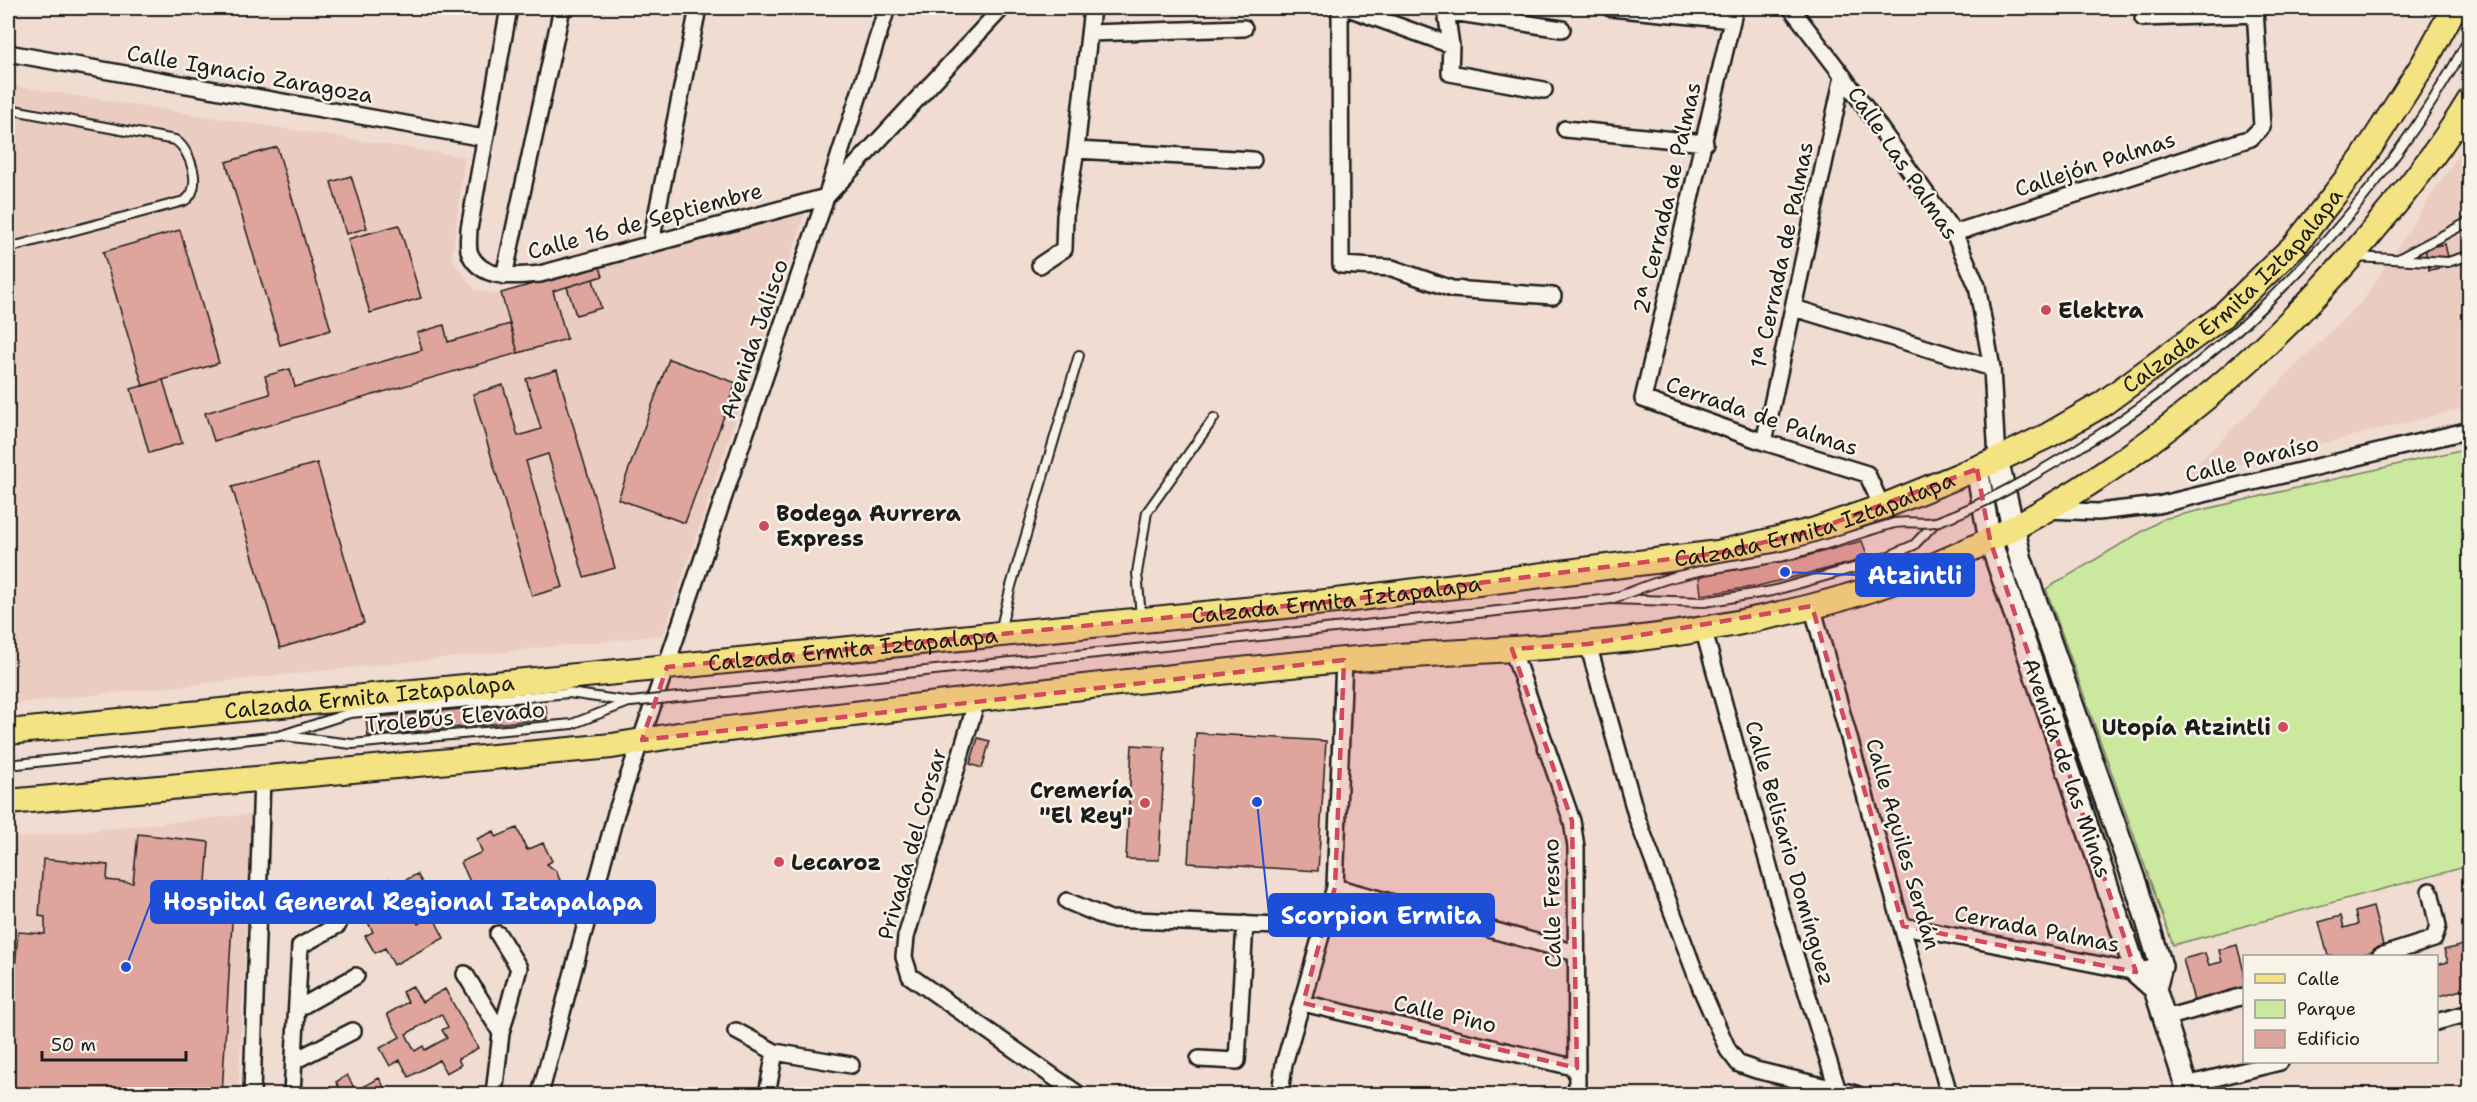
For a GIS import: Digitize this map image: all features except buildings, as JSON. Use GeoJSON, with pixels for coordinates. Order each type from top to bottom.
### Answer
{"type":"FeatureCollection","features":[{"type":"Feature","properties":{"kind":"main road","name":"Calzada Ermita Iztapalapa"},"geometry":{"type":"LineString","coordinates":[[8,732],[359,695],[1141,621],[1496,583],[1718,553],[1812,531],[1882,507],[1990,456],[2049,435],[2101,405],[2206,329],[2259,281],[2295,244],[2363,158],[2424,63],[2454,8]]}},
{"type":"Feature","properties":{"kind":"main road"},"geometry":{"type":"LineString","coordinates":[[8,802],[612,746],[642,740],[977,700],[1344,660],[1588,644],[1702,628],[1812,606],[1879,586],[1990,540],[2097,477],[2220,386],[2301,311],[2352,257],[2464,122]]}},
{"type":"Feature","properties":{"kind":"street","name":"Calle 16 de Septiembre"},"geometry":{"type":"LineString","coordinates":[[508,8],[469,229],[470,253],[483,269],[504,276],[540,274],[651,242],[826,197]]}},
{"type":"Feature","properties":{"kind":"street"},"geometry":{"type":"LineString","coordinates":[[504,276],[562,8]]}},
{"type":"Feature","properties":{"kind":"street"},"geometry":{"type":"LineString","coordinates":[[651,242],[698,8]]}},
{"type":"Feature","properties":{"kind":"street"},"geometry":{"type":"LineString","coordinates":[[826,197],[887,8]]}},
{"type":"Feature","properties":{"kind":"street","name":"Avenida Jalisco"},"geometry":{"type":"LineString","coordinates":[[540,1095],[616,813],[826,197],[1002,8]]}},
{"type":"Feature","properties":{"kind":"street"},"geometry":{"type":"LineString","coordinates":[[1040,265],[1064,249],[1065,216],[1076,150],[1092,8]]}},
{"type":"Feature","properties":{"kind":"street"},"geometry":{"type":"LineString","coordinates":[[1340,8],[1341,265],[1392,268],[1452,289],[1553,296]]}},
{"type":"Feature","properties":{"kind":"street"},"geometry":{"type":"LineString","coordinates":[[1348,8],[1451,45]]}},
{"type":"Feature","properties":{"kind":"street"},"geometry":{"type":"LineString","coordinates":[[1610,8],[1733,14]]}},
{"type":"Feature","properties":{"kind":"street","name":"Calle Las Palmas"},"geometry":{"type":"LineString","coordinates":[[1791,8],[1844,76],[1954,233],[1977,286],[1992,368],[1990,540]]}},
{"type":"Feature","properties":{"kind":"street"},"geometry":{"type":"LineString","coordinates":[[1544,90],[1450,73],[1451,45],[1446,11],[1562,29]]}},
{"type":"Feature","properties":{"kind":"street"},"geometry":{"type":"LineString","coordinates":[[2143,18],[2255,11]]}},
{"type":"Feature","properties":{"kind":"street","name":"Callejón Palmas"},"geometry":{"type":"LineString","coordinates":[[1954,233],[2251,138],[2262,127],[2255,11]]}},
{"type":"Feature","properties":{"kind":"street","name":"2ª Cerrada de Palmas"},"geometry":{"type":"LineString","coordinates":[[1643,399],[1705,143],[1733,14]]}},
{"type":"Feature","properties":{"kind":"street"},"geometry":{"type":"LineString","coordinates":[[1090,33],[1244,28]]}},
{"type":"Feature","properties":{"kind":"street","name":"Calle Ignacio Zaragoza"},"geometry":{"type":"LineString","coordinates":[[8,53],[484,138]]}},
{"type":"Feature","properties":{"kind":"street","name":"1ª Cerrada de Palmas"},"geometry":{"type":"LineString","coordinates":[[1764,442],[1844,76]]}},
{"type":"Feature","properties":{"kind":"street"},"geometry":{"type":"LineString","coordinates":[[1565,129],[1705,143]]}},
{"type":"Feature","properties":{"kind":"street"},"geometry":{"type":"LineString","coordinates":[[1076,150],[1253,160]]}},
{"type":"Feature","properties":{"kind":"street"},"geometry":{"type":"LineString","coordinates":[[1794,308],[1992,368]]}},
{"type":"Feature","properties":{"kind":"street","name":"Cerrada de Palmas"},"geometry":{"type":"LineString","coordinates":[[1643,399],[1764,442],[1867,474],[1882,507]]}},
{"type":"Feature","properties":{"kind":"street","name":"Calle Paraíso"},"geometry":{"type":"LineString","coordinates":[[2043,510],[2098,512],[2158,505],[2469,430]]}},
{"type":"Feature","properties":{"kind":"street","name":"Calle Las Palmas"},"geometry":{"type":"LineString","coordinates":[[1990,456],[2013,527]]}},
{"type":"Feature","properties":{"kind":"street","name":"Avenida de las Minas"},"geometry":{"type":"LineString","coordinates":[[2013,527],[2021,560],[2137,888],[2161,966],[2156,989],[2187,1090]]}},
{"type":"Feature","properties":{"kind":"street","name":"Avenida de las Minas"},"geometry":{"type":"LineString","coordinates":[[1990,540],[2136,972]]}},
{"type":"Feature","properties":{"kind":"street","name":"Calle Aquiles Serdán"},"geometry":{"type":"LineString","coordinates":[[1812,606],[1949,1095]]}},
{"type":"Feature","properties":{"kind":"street","name":"Calle Belisario Domínguez"},"geometry":{"type":"LineString","coordinates":[[1702,628],[1783,917],[1838,1091]]}},
{"type":"Feature","properties":{"kind":"street"},"geometry":{"type":"LineString","coordinates":[[1588,644],[1637,818],[1702,991],[1728,1050],[1739,1064],[1856,1095]]}},
{"type":"Feature","properties":{"kind":"street","name":"Calle Fresno"},"geometry":{"type":"LineString","coordinates":[[1512,649],[1572,821],[1576,847],[1577,1095]]}},
{"type":"Feature","properties":{"kind":"street"},"geometry":{"type":"LineString","coordinates":[[1280,1095],[1284,1064],[1335,887],[1344,660]]}},
{"type":"Feature","properties":{"kind":"street","name":"Privada del Corsar"},"geometry":{"type":"LineString","coordinates":[[977,700],[906,938],[904,957],[910,976],[1078,1095]]}},
{"type":"Feature","properties":{"kind":"street"},"geometry":{"type":"LineString","coordinates":[[252,1095],[262,777]]}},
{"type":"Feature","properties":{"kind":"street"},"geometry":{"type":"LineString","coordinates":[[1335,887],[1576,953]]}},
{"type":"Feature","properties":{"kind":"street"},"geometry":{"type":"LineString","coordinates":[[2386,955],[2434,939],[2438,926],[2430,891]]}},
{"type":"Feature","properties":{"kind":"street"},"geometry":{"type":"LineString","coordinates":[[1067,901],[1110,919],[1325,928]]}},
{"type":"Feature","properties":{"kind":"street"},"geometry":{"type":"LineString","coordinates":[[1199,1059],[1237,1061],[1245,924]]}},
{"type":"Feature","properties":{"kind":"street"},"geometry":{"type":"LineString","coordinates":[[292,1095],[300,946],[338,925]]}},
{"type":"Feature","properties":{"kind":"street","name":"Cerrada Palmas"},"geometry":{"type":"LineString","coordinates":[[1903,926],[2136,972],[2161,966]]}},
{"type":"Feature","properties":{"kind":"street"},"geometry":{"type":"LineString","coordinates":[[494,1095],[501,1033],[519,968],[498,934]]}},
{"type":"Feature","properties":{"kind":"street"},"geometry":{"type":"LineString","coordinates":[[2136,972],[2156,989]]}},
{"type":"Feature","properties":{"kind":"street"},"geometry":{"type":"LineString","coordinates":[[465,974],[501,1033]]}},
{"type":"Feature","properties":{"kind":"street"},"geometry":{"type":"LineString","coordinates":[[297,1009],[356,976]]}},
{"type":"Feature","properties":{"kind":"street"},"geometry":{"type":"LineString","coordinates":[[2165,1018],[2243,996]]}},
{"type":"Feature","properties":{"kind":"street","name":"Calle Pino"},"geometry":{"type":"LineString","coordinates":[[1303,1003],[1577,1068]]}},
{"type":"Feature","properties":{"kind":"street"},"geometry":{"type":"LineString","coordinates":[[2438,1021],[2469,1013]]}},
{"type":"Feature","properties":{"kind":"street"},"geometry":{"type":"LineString","coordinates":[[294,1061],[352,1031]]}},
{"type":"Feature","properties":{"kind":"street"},"geometry":{"type":"LineString","coordinates":[[736,1031],[776,1052],[851,1065]]}},
{"type":"Feature","properties":{"kind":"street"},"geometry":{"type":"LineString","coordinates":[[767,1095],[776,1052]]}},
{"type":"Feature","properties":{"kind":"street"},"geometry":{"type":"LineString","coordinates":[[2187,1090],[2277,1063]]}},
{"type":"Feature","properties":{"kind":"lane","name":"Trolebús Elevado"},"geometry":{"type":"LineString","coordinates":[[8,765],[279,736],[350,713],[568,693],[631,702],[1611,599],[1704,602],[1772,591],[1875,562],[1914,545],[1936,522],[2023,482],[2110,428],[2183,376],[2248,323],[2312,258],[2403,148],[2440,91],[2469,37]]}},
{"type":"Feature","properties":{"kind":"lane"},"geometry":{"type":"LineString","coordinates":[[8,109],[175,140],[184,146],[195,184],[193,193],[184,201],[8,248]]}},
{"type":"Feature","properties":{"kind":"lane"},"geometry":{"type":"LineString","coordinates":[[2399,259],[2469,220]]}},
{"type":"Feature","properties":{"kind":"lane"},"geometry":{"type":"LineString","coordinates":[[2352,257],[2448,262],[2469,255]]}},
{"type":"Feature","properties":{"kind":"lane"},"geometry":{"type":"LineString","coordinates":[[999,635],[1011,586],[1079,355]]}},
{"type":"Feature","properties":{"kind":"lane"},"geometry":{"type":"LineString","coordinates":[[1141,621],[1137,573],[1147,512],[1214,418]]}},
{"type":"Feature","properties":{"kind":"lane","name":"Trolebús Elevado"},"geometry":{"type":"LineString","coordinates":[[1611,599],[1680,575],[1787,555],[1895,522],[1936,522]]}},
{"type":"Feature","properties":{"kind":"lane","name":"Trolebús Elevado"},"geometry":{"type":"LineString","coordinates":[[279,736],[352,744],[572,724],[631,702]]}},
{"type":"Feature","properties":{"kind":"highlighted area"},"geometry":{"type":"Polygon","coordinates":[[[1977,469],[1990,540],[2136,972],[1903,926],[1812,606],[1588,644],[1512,649],[1572,821],[1577,1068],[1303,1003],[1335,887],[1344,660],[642,740],[667,667],[1336,601],[1718,553],[1812,531],[1977,469]]]}},
{"type":"Feature","properties":{"kind":"shaded area"},"geometry":{"type":"Polygon","coordinates":[[[8,85],[465,157],[452,259],[475,290],[497,294],[657,248],[806,211],[663,635],[8,704],[8,85]]]}},
{"type":"Feature","properties":{"kind":"shaded area"},"geometry":{"type":"Polygon","coordinates":[[[2469,138],[2469,407],[2183,478],[2364,299],[2469,138]]]}},
{"type":"Feature","properties":{"kind":"shaded area"},"geometry":{"type":"Polygon","coordinates":[[[252,814],[238,1094],[8,1094],[8,839],[252,814]]]}},
{"type":"Feature","properties":{"kind":"green space","name":"Utopía Atzintli"},"geometry":{"type":"Polygon","coordinates":[[[2469,448],[2469,866],[2173,945],[2046,589],[2163,519],[2469,448]]]}},
{"type":"Feature","properties":{"kind":"place","name":"Elektra"},"geometry":{"type":"Point","coordinates":[2046,310]}},
{"type":"Feature","properties":{"kind":"place","name":"Bodega Aurrera Express"},"geometry":{"type":"Point","coordinates":[764,526]}},
{"type":"Feature","properties":{"kind":"place","name":"Atzintli"},"geometry":{"type":"Point","coordinates":[1785,572]}},
{"type":"Feature","properties":{"kind":"place","name":"Utopía Atzintli"},"geometry":{"type":"Point","coordinates":[2283,727]}},
{"type":"Feature","properties":{"kind":"place","name":"Scorpion Ermita"},"geometry":{"type":"Point","coordinates":[1257,802]}},
{"type":"Feature","properties":{"kind":"place","name":"Cremería \"El Rey\""},"geometry":{"type":"Point","coordinates":[1145,803]}},
{"type":"Feature","properties":{"kind":"place","name":"Lecaroz"},"geometry":{"type":"Point","coordinates":[779,862]}},
{"type":"Feature","properties":{"kind":"place","name":"Hospital General Regional Iztapalapa"},"geometry":{"type":"Point","coordinates":[126,967]}}]}
